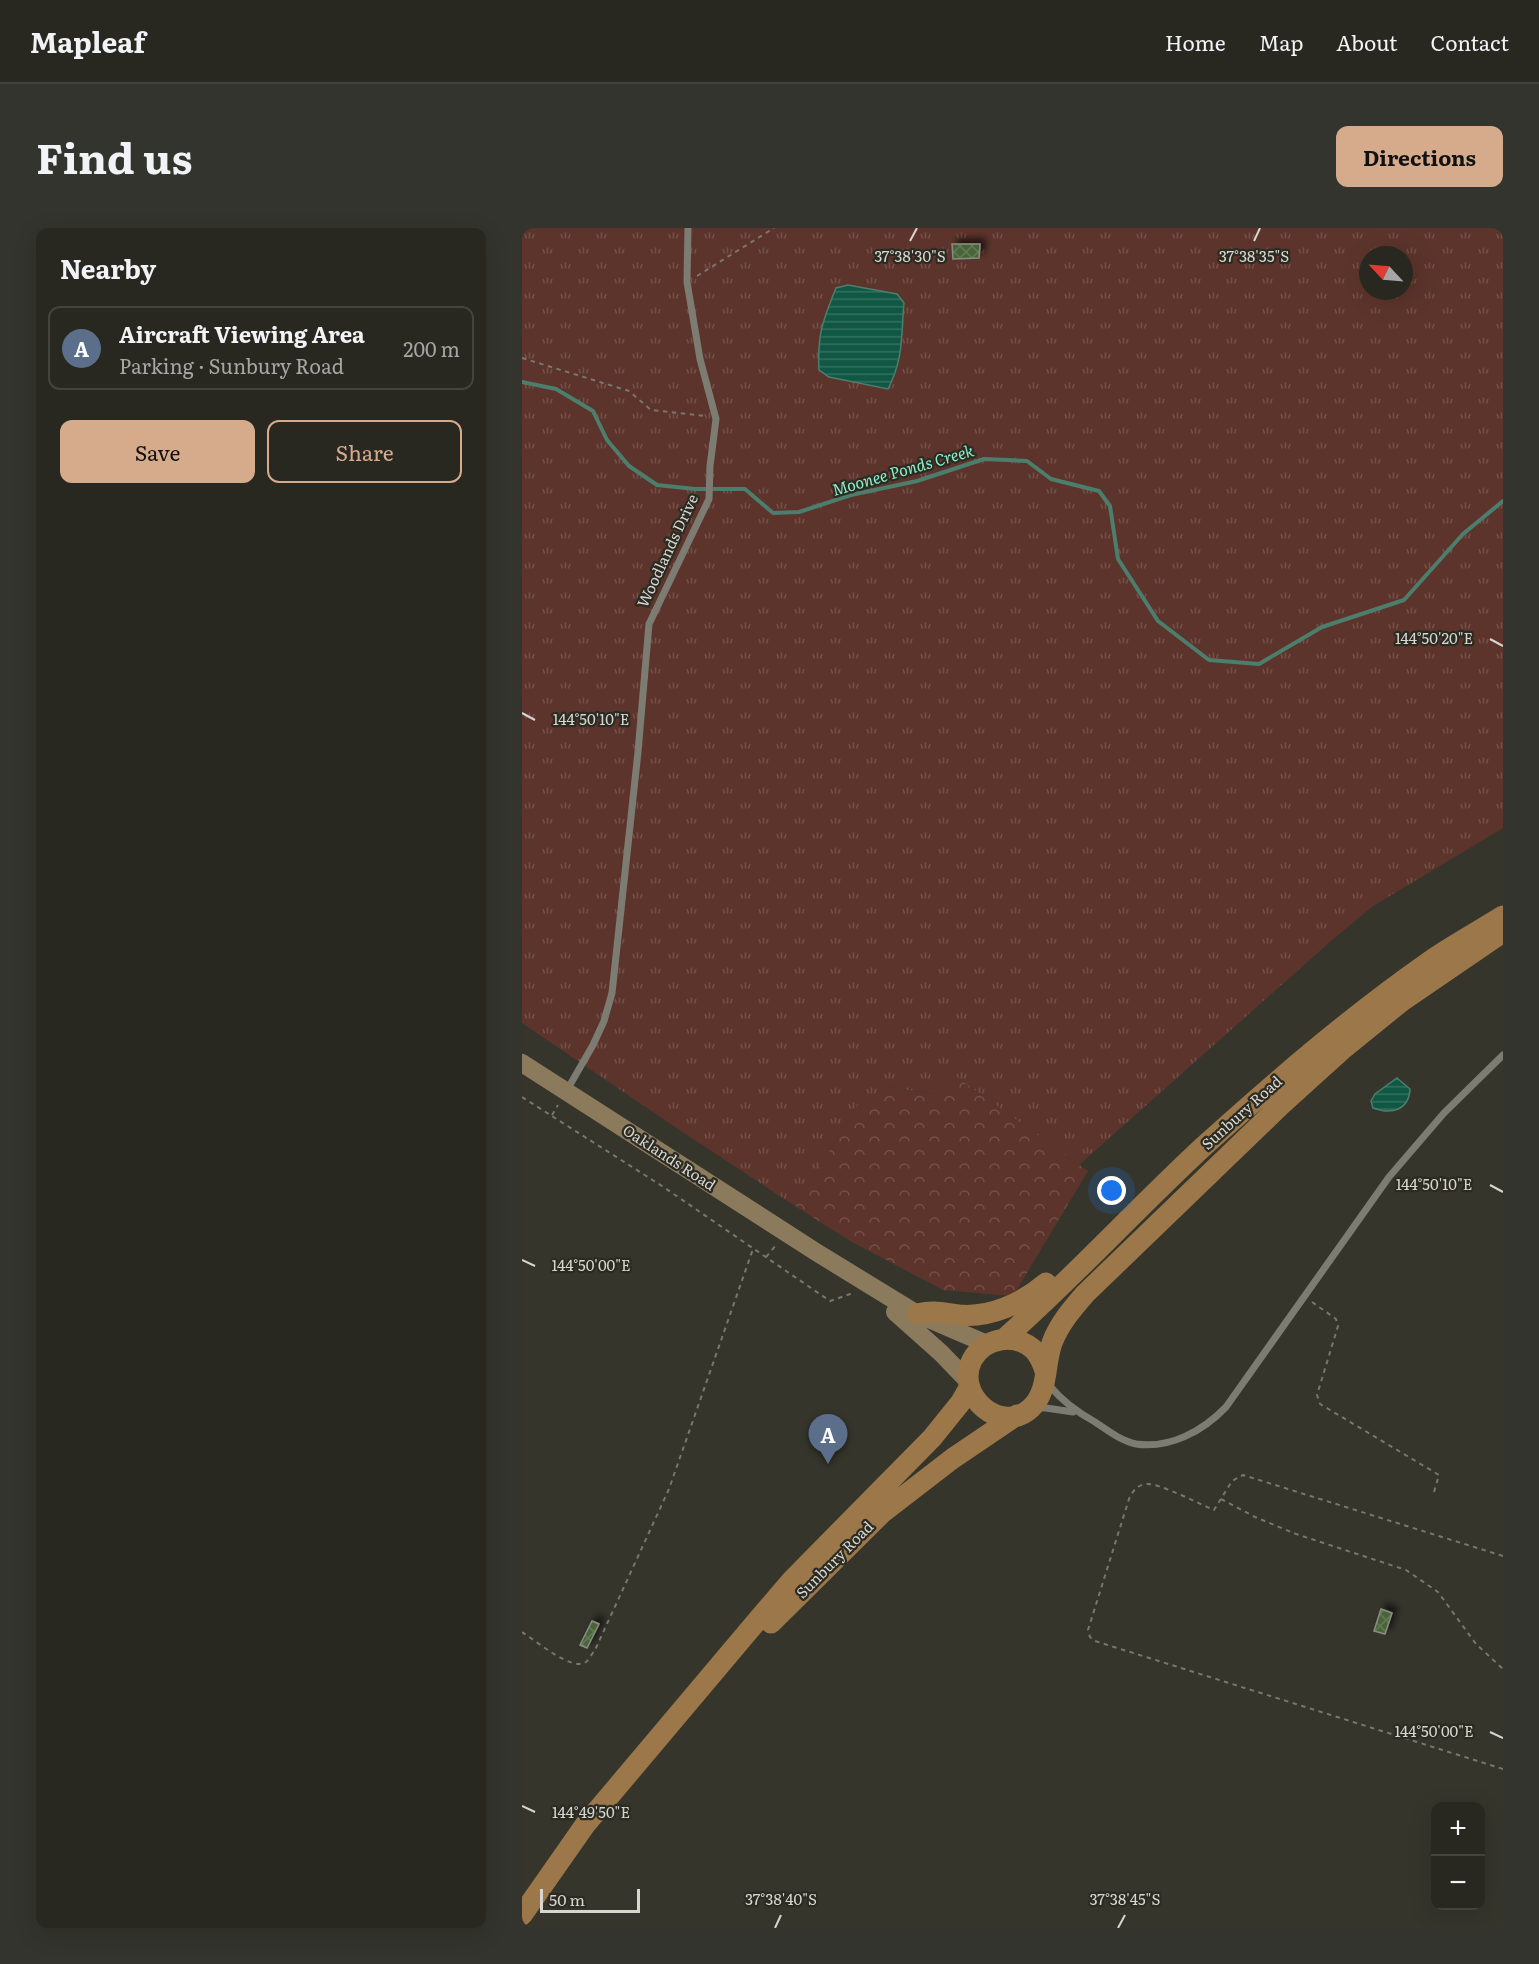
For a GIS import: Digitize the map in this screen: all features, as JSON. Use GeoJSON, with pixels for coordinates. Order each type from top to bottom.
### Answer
{"type":"FeatureCollection","features":[{"type":"Feature","properties":{"kind":"main road","name":"Sunbury Road"},"geometry":{"type":"LineString","coordinates":[[995,1341],[1066,1281],[1203,1148],[1315,1049],[1432,960],[1503,915]]}},
{"type":"Feature","properties":{"kind":"main road","name":"Sunbury Road"},"geometry":{"type":"LineString","coordinates":[[1045,1376],[1048,1356],[1058,1331],[1085,1294],[1281,1104],[1344,1048],[1402,1001],[1503,932]]}},
{"type":"Feature","properties":{"kind":"main road","name":"Oaklands Road"},"geometry":{"type":"LineString","coordinates":[[522,1063],[816,1252],[914,1319],[968,1384]]}},
{"type":"Feature","properties":{"kind":"main road"},"geometry":{"type":"LineString","coordinates":[[914,1319],[931,1311],[974,1316],[1002,1309],[1029,1297],[1124,1212],[1203,1148]]}},
{"type":"Feature","properties":{"kind":"main road","name":"Oaklands Road"},"geometry":{"type":"LineString","coordinates":[[816,1252],[864,1288],[914,1319],[995,1341]]}},
{"type":"Feature","properties":{"kind":"main road"},"geometry":{"type":"LineString","coordinates":[[1015,1340],[1026,1344],[1041,1360],[1045,1376],[1041,1396],[1024,1412],[1005,1417],[993,1414],[982,1408],[974,1399],[968,1384],[968,1370],[972,1360],[995,1341],[1015,1340]]}},
{"type":"Feature","properties":{"kind":"main road","name":"Sunbury Road"},"geometry":{"type":"LineString","coordinates":[[522,1915],[585,1825],[792,1580],[942,1427],[968,1384]]}},
{"type":"Feature","properties":{"kind":"main road","name":"Sunbury Road"},"geometry":{"type":"LineString","coordinates":[[669,1725],[882,1513],[944,1464],[1024,1412]]}},
{"type":"Feature","properties":{"kind":"lane","name":"Woodlands Drive"},"geometry":{"type":"LineString","coordinates":[[566,1092],[597,1037],[612,993],[638,752],[649,624],[709,499],[710,466],[716,419],[700,359],[687,282],[688,228]]}},
{"type":"Feature","properties":{"kind":"lane"},"geometry":{"type":"LineString","coordinates":[[1045,1376],[1060,1397],[1081,1415],[1134,1444],[1155,1444],[1177,1440],[1199,1431],[1226,1407],[1389,1177],[1444,1113],[1503,1054]]}},
{"type":"Feature","properties":{"kind":"lane"},"geometry":{"type":"LineString","coordinates":[[1024,1412],[1065,1410],[1081,1415]]}},
{"type":"Feature","properties":{"kind":"path"},"geometry":{"type":"LineString","coordinates":[[687,282],[774,228]]}},
{"type":"Feature","properties":{"kind":"path"},"geometry":{"type":"LineString","coordinates":[[522,358],[629,391],[651,410],[692,414]]}},
{"type":"Feature","properties":{"kind":"path"},"geometry":{"type":"LineString","coordinates":[[522,1097],[662,1186],[830,1301],[864,1288]]}},
{"type":"Feature","properties":{"kind":"path"},"geometry":{"type":"LineString","coordinates":[[522,1632],[569,1663],[579,1665],[587,1661],[595,1650],[669,1489],[753,1249]]}},
{"type":"Feature","properties":{"kind":"path"},"geometry":{"type":"LineString","coordinates":[[1303,1296],[1336,1318],[1338,1326],[1317,1395],[1320,1404],[1438,1475],[1434,1492]]}},
{"type":"Feature","properties":{"kind":"path"},"geometry":{"type":"LineString","coordinates":[[1503,1556],[1243,1475],[1232,1481],[1214,1510],[1154,1485],[1146,1484],[1138,1487],[1132,1493],[1088,1630],[1090,1637],[1095,1641],[1503,1769]]}},
{"type":"Feature","properties":{"kind":"path"},"geometry":{"type":"LineString","coordinates":[[1221,1499],[1255,1517],[1296,1534],[1406,1570],[1438,1593],[1476,1644],[1503,1669]]}},
{"type":"Feature","properties":{"kind":"green space"},"geometry":{"type":"Polygon","coordinates":[[[522,228],[1503,228],[1503,828],[1373,906],[1079,1165],[951,1073],[935,1094],[888,1087],[858,1105],[795,1206],[522,1023],[522,228]]]}},
{"type":"Feature","properties":{"kind":"green space"},"geometry":{"type":"Polygon","coordinates":[[[951,1073],[1088,1171],[1013,1296],[943,1290],[852,1242],[795,1206],[858,1105],[888,1087],[934,1094],[951,1073]]]}},
{"type":"Feature","properties":{"kind":"shaded area"},"geometry":{"type":"Polygon","coordinates":[[[848,285],[897,294],[904,303],[899,357],[888,389],[829,377],[819,370],[820,337],[828,309],[836,288],[848,285]]]}},
{"type":"Feature","properties":{"kind":"shaded area"},"geometry":{"type":"Polygon","coordinates":[[[1397,1078],[1410,1089],[1403,1106],[1393,1111],[1373,1108],[1371,1101],[1375,1094],[1397,1078]]]}},
{"type":"Feature","properties":{"kind":"building"},"geometry":{"type":"Polygon","coordinates":[[[952,244],[980,244],[979,258],[953,259],[952,244]]]}},
{"type":"Feature","properties":{"kind":"building"},"geometry":{"type":"Polygon","coordinates":[[[1381,1609],[1392,1613],[1385,1634],[1374,1631],[1381,1609]]]}},
{"type":"Feature","properties":{"kind":"building"},"geometry":{"type":"Polygon","coordinates":[[[592,1621],[599,1624],[587,1648],[580,1645],[592,1621]]]}},
{"type":"Feature","properties":{"kind":"waterway","name":"Moonee Ponds Creek"},"geometry":{"type":"LineString","coordinates":[[522,382],[556,389],[593,411],[607,440],[629,466],[657,485],[695,489],[745,489],[773,513],[799,512],[851,495],[917,481],[984,459],[1027,461],[1051,479],[1099,491],[1110,506],[1118,559],[1158,621],[1209,660],[1259,664],[1322,627],[1404,600],[1463,534],[1503,501]]}},
{"type":"Feature","properties":{"kind":"place","name":"Aircraft Viewing Area"},"geometry":{"type":"Point","coordinates":[828,1464]}}]}
